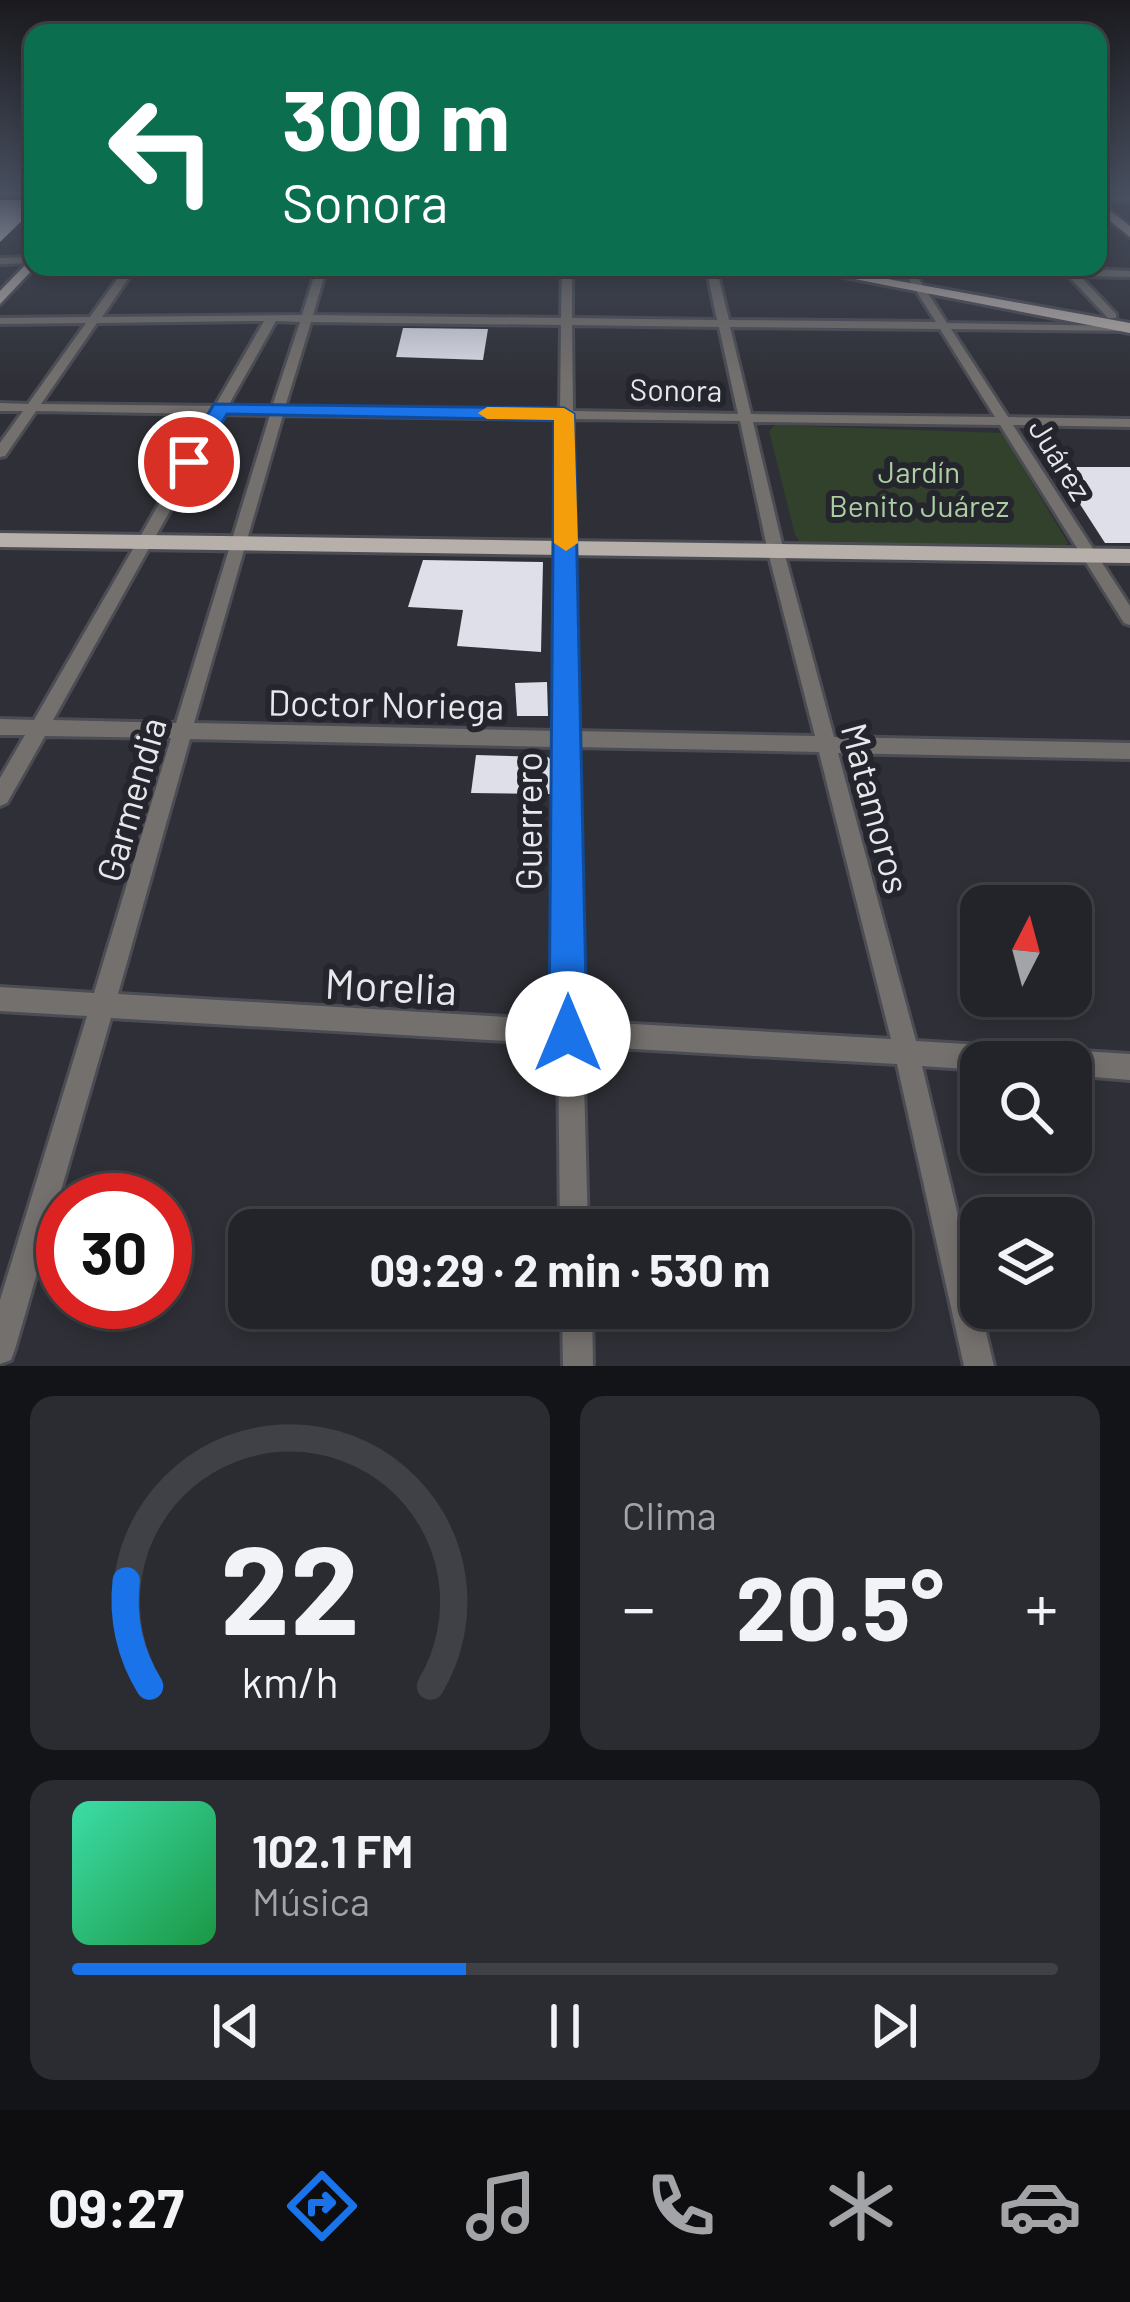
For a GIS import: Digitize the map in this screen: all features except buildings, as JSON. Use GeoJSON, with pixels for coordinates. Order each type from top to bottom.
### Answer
{"type":"FeatureCollection","features":[{"type":"Feature","properties":{"kind":"main road"},"geometry":{"type":"LineString","coordinates":[[0,300],[24,272]]}},
{"type":"Feature","properties":{"kind":"main road"},"geometry":{"type":"LineString","coordinates":[[913,278],[1112,316],[1129,324]]}},
{"type":"Feature","properties":{"kind":"main road"},"geometry":{"type":"LineString","coordinates":[[913,278],[1129,324]]}},
{"type":"Feature","properties":{"kind":"main road"},"geometry":{"type":"LineString","coordinates":[[0,540],[1130,556]]}},
{"type":"Feature","properties":{"kind":"street"},"geometry":{"type":"LineString","coordinates":[[0,453],[125,276]]}},
{"type":"Feature","properties":{"kind":"street","name":"Garmendia"},"geometry":{"type":"LineString","coordinates":[[0,1349],[106,1008],[236,543],[319,276]]}},
{"type":"Feature","properties":{"kind":"street","name":"Guerrero"},"geometry":{"type":"LineString","coordinates":[[567,276],[565,740],[573,1209]]}},
{"type":"Feature","properties":{"kind":"street","name":"Matamoros"},"geometry":{"type":"LineString","coordinates":[[713,276],[776,552],[906,1050],[979,1366]]}},
{"type":"Feature","properties":{"kind":"street"},"geometry":{"type":"LineString","coordinates":[[1074,276],[1112,316]]}},
{"type":"Feature","properties":{"kind":"street","name":"Juárez"},"geometry":{"type":"LineString","coordinates":[[913,278],[1130,619]]}},
{"type":"Feature","properties":{"kind":"street"},"geometry":{"type":"LineString","coordinates":[[0,796],[272,318]]}},
{"type":"Feature","properties":{"kind":"street"},"geometry":{"type":"LineString","coordinates":[[0,321],[272,318],[947,328],[1129,324]]}},
{"type":"Feature","properties":{"kind":"street","name":"Sonora"},"geometry":{"type":"LineString","coordinates":[[0,406],[1130,423]]}},
{"type":"Feature","properties":{"kind":"street","name":"Doctor Noriega"},"geometry":{"type":"LineString","coordinates":[[0,727],[1130,751]]}},
{"type":"Feature","properties":{"kind":"street","name":"Morelia"},"geometry":{"type":"LineString","coordinates":[[0,999],[960,1054]]}},
{"type":"Feature","properties":{"kind":"street","name":"Morelia"},"geometry":{"type":"LineString","coordinates":[[1092,1064],[1130,1067]]}},
{"type":"Feature","properties":{"kind":"street"},"geometry":{"type":"LineString","coordinates":[[577,1329],[578,1366]]}},
{"type":"Feature","properties":{"kind":"green space","name":"Jardín Benito Juárez"},"geometry":{"type":"Polygon","coordinates":[[[775,425],[1002,433],[1068,543],[1062,550],[801,544],[769,431],[775,425]]]}},
{"type":"Feature","properties":{"kind":"slow traffic"},"geometry":{"type":"LineString","coordinates":[[487,413],[564,414],[566,543]]}},
{"type":"Feature","properties":{"kind":"route"},"geometry":{"type":"LineString","coordinates":[[189,462],[220,408],[564,414],[568,1034]]}}]}
